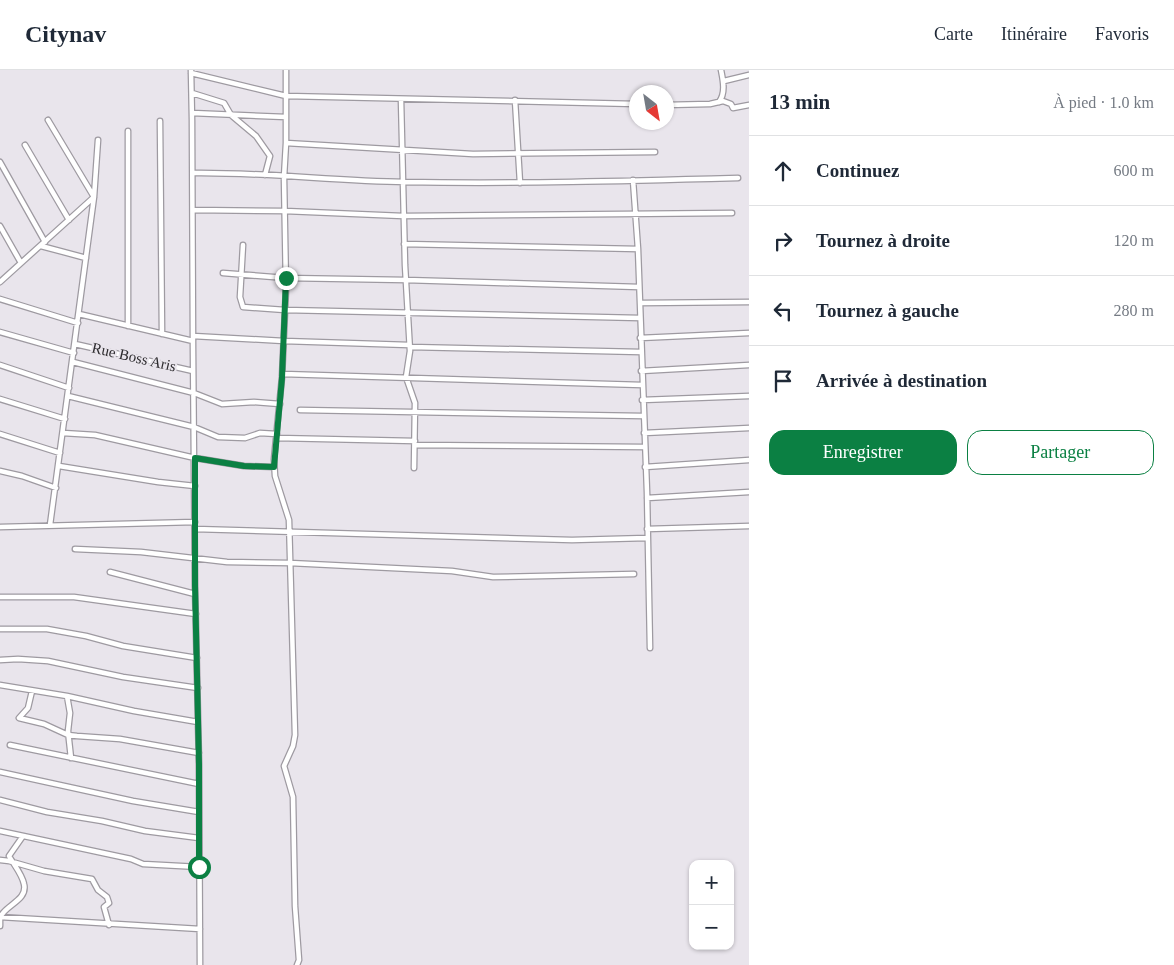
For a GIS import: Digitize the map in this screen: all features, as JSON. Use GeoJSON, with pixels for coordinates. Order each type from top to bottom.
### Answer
{"type":"FeatureCollection","features":[{"type":"Feature","properties":{"kind":"street"},"geometry":{"type":"LineString","coordinates":[[286,70],[284,177],[286,278],[282,374],[274,467],[278,488],[289,520],[295,735],[293,746],[284,766],[293,797],[295,906],[299,960],[297,965]]}},
{"type":"Feature","properties":{"kind":"street"},"geometry":{"type":"LineString","coordinates":[[718,103],[722,97],[724,81],[720,70]]}},
{"type":"Feature","properties":{"kind":"street"},"geometry":{"type":"LineString","coordinates":[[200,965],[191,71],[286,96],[629,104]]}},
{"type":"Feature","properties":{"kind":"street"},"geometry":{"type":"LineString","coordinates":[[724,81],[749,75]]}},
{"type":"Feature","properties":{"kind":"street"},"geometry":{"type":"LineString","coordinates":[[192,93],[224,103],[232,115],[256,136],[270,156],[265,175]]}},
{"type":"Feature","properties":{"kind":"street"},"geometry":{"type":"LineString","coordinates":[[401,99],[404,244],[409,346],[406,378],[415,403],[414,468]]}},
{"type":"Feature","properties":{"kind":"street"},"geometry":{"type":"LineString","coordinates":[[515,100],[520,183]]}},
{"type":"Feature","properties":{"kind":"street"},"geometry":{"type":"LineString","coordinates":[[674,105],[700,105],[726,101],[735,108],[749,105]]}},
{"type":"Feature","properties":{"kind":"street"},"geometry":{"type":"LineString","coordinates":[[192,113],[286,117]]}},
{"type":"Feature","properties":{"kind":"street"},"geometry":{"type":"LineString","coordinates":[[48,120],[94,197]]}},
{"type":"Feature","properties":{"kind":"street"},"geometry":{"type":"LineString","coordinates":[[160,121],[162,334]]}},
{"type":"Feature","properties":{"kind":"street"},"geometry":{"type":"LineString","coordinates":[[128,131],[128,326]]}},
{"type":"Feature","properties":{"kind":"street"},"geometry":{"type":"LineString","coordinates":[[50,526],[94,197],[98,140]]}},
{"type":"Feature","properties":{"kind":"street"},"geometry":{"type":"LineString","coordinates":[[286,143],[473,154],[655,152]]}},
{"type":"Feature","properties":{"kind":"street"},"geometry":{"type":"LineString","coordinates":[[25,144],[69,220]]}},
{"type":"Feature","properties":{"kind":"street"},"geometry":{"type":"LineString","coordinates":[[0,162],[43,244],[86,258]]}},
{"type":"Feature","properties":{"kind":"street"},"geometry":{"type":"LineString","coordinates":[[193,173],[234,173],[403,182],[520,183],[738,178]]}},
{"type":"Feature","properties":{"kind":"street"},"geometry":{"type":"LineString","coordinates":[[633,180],[640,303],[650,648]]}},
{"type":"Feature","properties":{"kind":"street"},"geometry":{"type":"LineString","coordinates":[[0,282],[94,197]]}},
{"type":"Feature","properties":{"kind":"street"},"geometry":{"type":"LineString","coordinates":[[193,210],[284,211],[404,216],[732,214]]}},
{"type":"Feature","properties":{"kind":"street"},"geometry":{"type":"LineString","coordinates":[[0,226],[21,264]]}},
{"type":"Feature","properties":{"kind":"street"},"geometry":{"type":"LineString","coordinates":[[404,244],[638,249]]}},
{"type":"Feature","properties":{"kind":"street"},"geometry":{"type":"LineString","coordinates":[[243,246],[240,297],[243,307],[408,314],[640,318]]}},
{"type":"Feature","properties":{"kind":"street"},"geometry":{"type":"LineString","coordinates":[[223,273],[286,278],[639,287]]}},
{"type":"Feature","properties":{"kind":"street"},"geometry":{"type":"LineString","coordinates":[[0,299],[78,323]]}},
{"type":"Feature","properties":{"kind":"street"},"geometry":{"type":"LineString","coordinates":[[640,303],[749,302]]}},
{"type":"Feature","properties":{"kind":"street"},"geometry":{"type":"LineString","coordinates":[[79,314],[193,342]]}},
{"type":"Feature","properties":{"kind":"street"},"geometry":{"type":"LineString","coordinates":[[0,332],[74,353]]}},
{"type":"Feature","properties":{"kind":"street"},"geometry":{"type":"LineString","coordinates":[[640,338],[749,333]]}},
{"type":"Feature","properties":{"kind":"street"},"geometry":{"type":"LineString","coordinates":[[193,336],[409,346],[641,352]]}},
{"type":"Feature","properties":{"kind":"street","name":"Rue Boss Aris"},"geometry":{"type":"LineString","coordinates":[[75,344],[193,371]]}},
{"type":"Feature","properties":{"kind":"street"},"geometry":{"type":"LineString","coordinates":[[73,362],[194,393],[222,404],[254,402],[280,404]]}},
{"type":"Feature","properties":{"kind":"street"},"geometry":{"type":"LineString","coordinates":[[0,365],[69,388]]}},
{"type":"Feature","properties":{"kind":"street"},"geometry":{"type":"LineString","coordinates":[[641,371],[749,365]]}},
{"type":"Feature","properties":{"kind":"street"},"geometry":{"type":"LineString","coordinates":[[282,374],[642,386]]}},
{"type":"Feature","properties":{"kind":"street"},"geometry":{"type":"LineString","coordinates":[[68,396],[194,427],[218,437],[245,438],[260,433],[277,436],[415,443],[644,447]]}},
{"type":"Feature","properties":{"kind":"street"},"geometry":{"type":"LineString","coordinates":[[642,400],[749,396]]}},
{"type":"Feature","properties":{"kind":"street"},"geometry":{"type":"LineString","coordinates":[[0,400],[65,419]]}},
{"type":"Feature","properties":{"kind":"street"},"geometry":{"type":"LineString","coordinates":[[300,410],[643,416]]}},
{"type":"Feature","properties":{"kind":"street"},"geometry":{"type":"LineString","coordinates":[[644,434],[749,428]]}},
{"type":"Feature","properties":{"kind":"street"},"geometry":{"type":"LineString","coordinates":[[63,433],[103,437],[195,458],[244,466],[274,467]]}},
{"type":"Feature","properties":{"kind":"street"},"geometry":{"type":"LineString","coordinates":[[0,434],[60,454]]}},
{"type":"Feature","properties":{"kind":"street"},"geometry":{"type":"LineString","coordinates":[[645,467],[749,460]]}},
{"type":"Feature","properties":{"kind":"street"},"geometry":{"type":"LineString","coordinates":[[59,466],[195,486]]}},
{"type":"Feature","properties":{"kind":"street"},"geometry":{"type":"LineString","coordinates":[[0,471],[22,476],[56,488]]}},
{"type":"Feature","properties":{"kind":"street"},"geometry":{"type":"LineString","coordinates":[[647,498],[749,492]]}},
{"type":"Feature","properties":{"kind":"street"},"geometry":{"type":"LineString","coordinates":[[0,527],[195,522]]}},
{"type":"Feature","properties":{"kind":"street"},"geometry":{"type":"LineString","coordinates":[[647,529],[749,526]]}},
{"type":"Feature","properties":{"kind":"street"},"geometry":{"type":"LineString","coordinates":[[195,529],[289,530],[572,540],[647,538]]}},
{"type":"Feature","properties":{"kind":"street"},"geometry":{"type":"LineString","coordinates":[[75,549],[142,552],[227,562],[290,563],[452,571],[493,576],[634,574]]}},
{"type":"Feature","properties":{"kind":"street"},"geometry":{"type":"LineString","coordinates":[[110,572],[195,594]]}},
{"type":"Feature","properties":{"kind":"street"},"geometry":{"type":"LineString","coordinates":[[0,597],[74,598],[196,614]]}},
{"type":"Feature","properties":{"kind":"street"},"geometry":{"type":"LineString","coordinates":[[0,629],[47,629],[86,636],[123,646],[197,658]]}},
{"type":"Feature","properties":{"kind":"street"},"geometry":{"type":"LineString","coordinates":[[0,660],[48,661],[123,678],[198,688]]}},
{"type":"Feature","properties":{"kind":"street"},"geometry":{"type":"LineString","coordinates":[[0,686],[67,696],[134,711],[198,722]]}},
{"type":"Feature","properties":{"kind":"street"},"geometry":{"type":"LineString","coordinates":[[32,691],[28,708],[19,718],[44,724],[68,734],[120,739],[199,753]]}},
{"type":"Feature","properties":{"kind":"street"},"geometry":{"type":"LineString","coordinates":[[67,696],[70,712],[68,734],[71,758]]}},
{"type":"Feature","properties":{"kind":"street"},"geometry":{"type":"LineString","coordinates":[[10,745],[199,784]]}},
{"type":"Feature","properties":{"kind":"street"},"geometry":{"type":"LineString","coordinates":[[0,772],[133,801],[199,812]]}},
{"type":"Feature","properties":{"kind":"street"},"geometry":{"type":"LineString","coordinates":[[0,800],[47,812],[102,821],[145,831],[199,838]]}},
{"type":"Feature","properties":{"kind":"street"},"geometry":{"type":"LineString","coordinates":[[0,831],[131,859],[143,864],[199,867]]}},
{"type":"Feature","properties":{"kind":"street"},"geometry":{"type":"LineString","coordinates":[[0,926],[0,917],[20,898],[25,889],[24,881],[9,856],[23,836]]}},
{"type":"Feature","properties":{"kind":"street"},"geometry":{"type":"LineString","coordinates":[[0,860],[44,871],[92,879],[98,890],[107,897],[109,903],[104,908],[109,925]]}},
{"type":"Feature","properties":{"kind":"street"},"geometry":{"type":"LineString","coordinates":[[0,917],[200,929]]}},
{"type":"Feature","properties":{"kind":"route"},"geometry":{"type":"LineString","coordinates":[[199,867],[195,458],[244,466],[274,467],[282,378],[286,278]]}}]}
